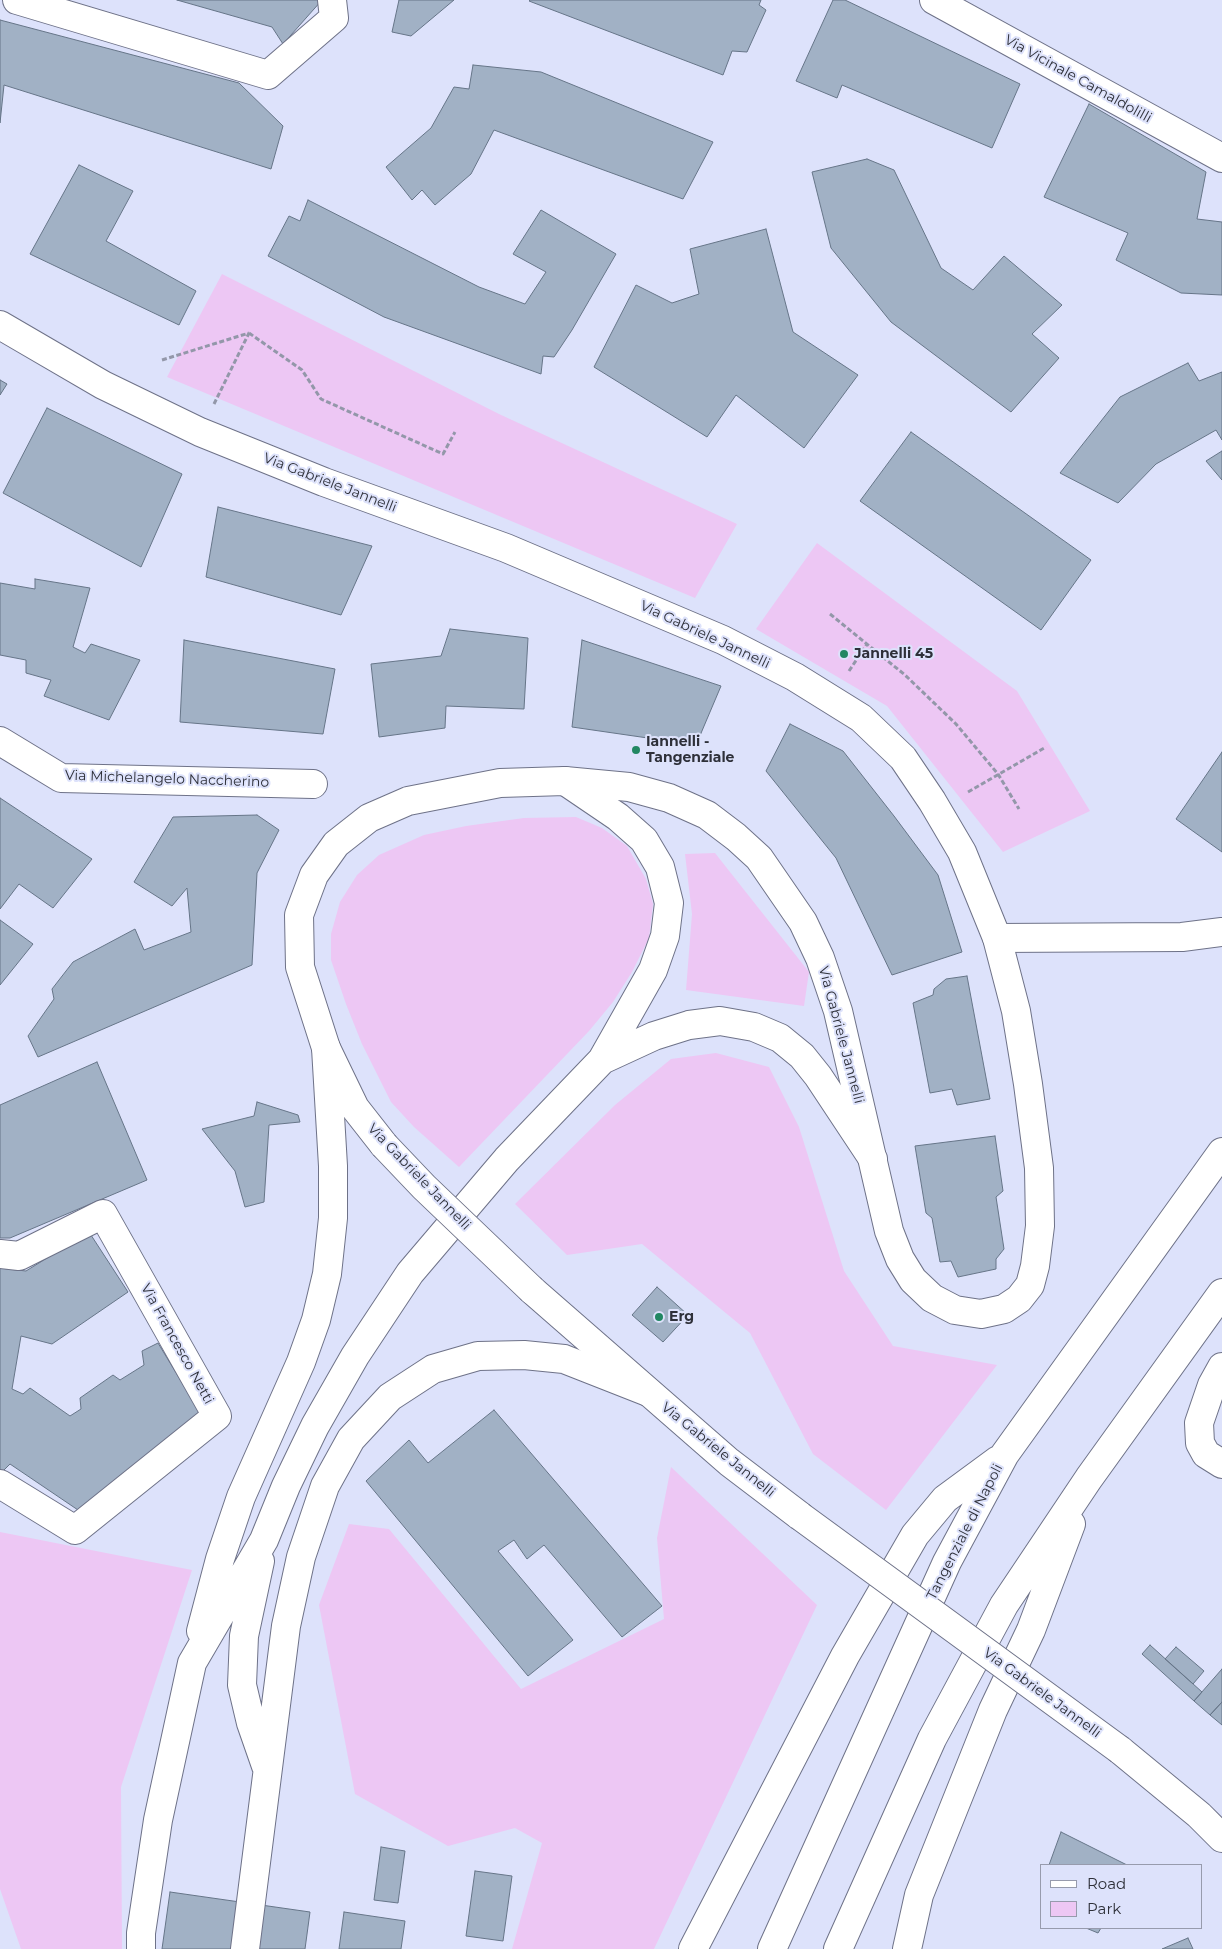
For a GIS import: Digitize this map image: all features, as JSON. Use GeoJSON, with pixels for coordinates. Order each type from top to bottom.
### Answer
{"type":"FeatureCollection","features":[{"type":"Feature","properties":{"kind":"main road"},"geometry":{"type":"LineString","coordinates":[[17,0],[268,75],[334,18],[332,0]]}},
{"type":"Feature","properties":{"kind":"main road","name":"Via Vicinale Camaldolilli"},"geometry":{"type":"LineString","coordinates":[[934,0],[1222,158]]}},
{"type":"Feature","properties":{"kind":"main road","name":"Via Gabriele Jannelli"},"geometry":{"type":"LineString","coordinates":[[0,325],[103,385],[200,432],[324,482],[506,548],[723,640],[795,677],[861,718],[902,758],[932,800],[962,852],[996,938],[1016,1011],[1028,1084],[1038,1168],[1040,1226],[1035,1266],[1030,1285],[1019,1299],[1004,1309],[982,1314],[955,1310],[932,1298],[913,1280],[900,1259],[889,1231],[845,1038],[820,958],[803,922],[759,858],[736,837],[707,815],[669,798],[629,787],[565,781],[500,783],[408,801],[369,818],[336,844],[314,875],[299,915],[300,967],[326,1048],[355,1108],[384,1145],[424,1187],[532,1290],[729,1462],[1120,1750],[1199,1815],[1222,1838]]}},
{"type":"Feature","properties":{"kind":"main road","name":"Via Michelangelo Naccherino"},"geometry":{"type":"LineString","coordinates":[[0,741],[61,778],[313,784]]}},
{"type":"Feature","properties":{"kind":"main road"},"geometry":{"type":"LineString","coordinates":[[192,1663],[264,1540],[286,1486],[315,1426],[355,1356],[410,1273],[507,1159],[602,1060],[653,970],[665,936],[669,903],[660,868],[644,840],[618,817],[565,781]]}},
{"type":"Feature","properties":{"kind":"main road"},"geometry":{"type":"LineString","coordinates":[[996,938],[1182,937],[1222,932]]}},
{"type":"Feature","properties":{"kind":"main road"},"geometry":{"type":"LineString","coordinates":[[602,1060],[654,1036],[689,1025],[720,1021],[754,1027],[780,1038],[802,1056],[818,1076],[873,1158]]}},
{"type":"Feature","properties":{"kind":"main road"},"geometry":{"type":"LineString","coordinates":[[141,1949],[141,1933],[158,1820],[192,1663],[220,1559],[238,1506],[301,1362],[316,1320],[327,1274],[333,1209],[326,1048]]}},
{"type":"Feature","properties":{"kind":"main road","name":"Tangenziale di Napoli"},"geometry":{"type":"LineString","coordinates":[[772,1949],[942,1571],[1005,1454],[1222,1152]]}},
{"type":"Feature","properties":{"kind":"main road","name":"Via Francesco Netti"},"geometry":{"type":"LineString","coordinates":[[0,1254],[19,1256],[104,1214],[217,1416],[74,1530],[0,1484]]}},
{"type":"Feature","properties":{"kind":"main road"},"geometry":{"type":"LineString","coordinates":[[838,1949],[932,1739],[1004,1605],[1089,1478],[1222,1293]]}},
{"type":"Feature","properties":{"kind":"main road"},"geometry":{"type":"LineString","coordinates":[[245,1949],[286,1626],[301,1557],[326,1486],[351,1439],[390,1398],[433,1369],[478,1356],[524,1355],[564,1359],[648,1392]]}},
{"type":"Feature","properties":{"kind":"main road"},"geometry":{"type":"LineString","coordinates":[[1222,1367],[1212,1385],[1199,1423],[1200,1443],[1206,1454],[1222,1464]]}},
{"type":"Feature","properties":{"kind":"main road"},"geometry":{"type":"LineString","coordinates":[[692,1949],[845,1656],[915,1535],[945,1499],[1005,1454]]}},
{"type":"Feature","properties":{"kind":"main road"},"geometry":{"type":"LineString","coordinates":[[908,1949],[919,1896],[993,1710],[1031,1630],[1089,1478]]}},
{"type":"Feature","properties":{"kind":"main road"},"geometry":{"type":"LineString","coordinates":[[264,1540],[244,1636],[242,1684],[251,1723],[267,1771]]}},
{"type":"Feature","properties":{"kind":"path"},"geometry":{"type":"LineString","coordinates":[[200,432],[249,333]]}},
{"type":"Feature","properties":{"kind":"path"},"geometry":{"type":"LineString","coordinates":[[162,360],[249,333]]}},
{"type":"Feature","properties":{"kind":"path"},"geometry":{"type":"LineString","coordinates":[[249,333],[302,370],[321,399],[443,454],[455,432]]}},
{"type":"Feature","properties":{"kind":"path"},"geometry":{"type":"LineString","coordinates":[[830,614],[905,675],[956,724],[998,774],[1020,809]]}},
{"type":"Feature","properties":{"kind":"path"},"geometry":{"type":"LineString","coordinates":[[848,674],[866,644]]}},
{"type":"Feature","properties":{"kind":"path"},"geometry":{"type":"LineString","coordinates":[[968,792],[1046,747]]}},
{"type":"Feature","properties":{"kind":"green space"},"geometry":{"type":"Polygon","coordinates":[[[222,274],[499,414],[737,524],[695,598],[167,377],[222,274]]]}},
{"type":"Feature","properties":{"kind":"green space"},"geometry":{"type":"Polygon","coordinates":[[[817,543],[1017,691],[1090,811],[1003,852],[887,706],[756,629],[817,543]]]}},
{"type":"Feature","properties":{"kind":"green space"},"geometry":{"type":"Polygon","coordinates":[[[576,817],[602,828],[627,846],[646,879],[653,904],[649,938],[632,972],[613,1002],[589,1031],[459,1167],[414,1127],[391,1102],[362,1044],[331,960],[331,934],[340,902],[357,875],[379,855],[424,835],[466,826],[524,818],[576,817]]]}},
{"type":"Feature","properties":{"kind":"green space"},"geometry":{"type":"Polygon","coordinates":[[[715,853],[809,972],[804,1006],[686,990],[692,914],[685,854],[715,853]]]}},
{"type":"Feature","properties":{"kind":"green space"},"geometry":{"type":"Polygon","coordinates":[[[716,1053],[769,1067],[799,1127],[844,1271],[893,1346],[997,1365],[886,1510],[813,1454],[750,1333],[642,1244],[567,1255],[515,1204],[615,1105],[671,1059],[716,1053]]]}},
{"type":"Feature","properties":{"kind":"green space"},"geometry":{"type":"Polygon","coordinates":[[[671,1467],[817,1605],[654,1949],[512,1949],[542,1843],[515,1828],[448,1846],[355,1794],[319,1605],[349,1524],[389,1529],[521,1689],[664,1619],[657,1538],[671,1467]]]}},
{"type":"Feature","properties":{"kind":"green space"},"geometry":{"type":"Polygon","coordinates":[[[0,1532],[192,1570],[121,1787],[122,1949],[21,1949],[0,1889],[0,1532]]]}},
{"type":"Feature","properties":{"kind":"building"},"geometry":{"type":"Polygon","coordinates":[[[177,0],[322,0],[283,44],[272,27],[177,0]]]}},
{"type":"Feature","properties":{"kind":"building"},"geometry":{"type":"Polygon","coordinates":[[[399,0],[454,0],[411,36],[392,32],[399,0]]]}},
{"type":"Feature","properties":{"kind":"building"},"geometry":{"type":"Polygon","coordinates":[[[530,0],[761,0],[759,5],[766,10],[747,52],[732,51],[723,75],[530,0]]]}},
{"type":"Feature","properties":{"kind":"building"},"geometry":{"type":"Polygon","coordinates":[[[833,0],[845,0],[1020,84],[992,148],[842,85],[837,98],[796,81],[833,0]]]}},
{"type":"Feature","properties":{"kind":"building"},"geometry":{"type":"Polygon","coordinates":[[[0,20],[239,83],[283,126],[271,169],[4,85],[0,123],[0,20]]]}},
{"type":"Feature","properties":{"kind":"building"},"geometry":{"type":"Polygon","coordinates":[[[473,65],[541,72],[713,142],[683,199],[494,130],[471,174],[435,205],[422,190],[412,200],[386,167],[431,128],[454,87],[469,89],[473,65]]]}},
{"type":"Feature","properties":{"kind":"building"},"geometry":{"type":"Polygon","coordinates":[[[1089,104],[1206,172],[1197,219],[1222,222],[1222,295],[1181,293],[1116,260],[1128,233],[1044,197],[1089,104]]]}},
{"type":"Feature","properties":{"kind":"building"},"geometry":{"type":"Polygon","coordinates":[[[867,159],[894,170],[941,268],[973,290],[1004,256],[1062,305],[1032,334],[1059,358],[1011,412],[891,322],[831,248],[812,172],[867,159]]]}},
{"type":"Feature","properties":{"kind":"building"},"geometry":{"type":"Polygon","coordinates":[[[79,165],[133,191],[106,241],[196,291],[179,325],[30,254],[79,165]]]}},
{"type":"Feature","properties":{"kind":"building"},"geometry":{"type":"Polygon","coordinates":[[[308,200],[479,287],[525,304],[546,272],[513,254],[541,210],[616,254],[554,357],[543,356],[541,374],[384,317],[268,256],[289,216],[300,221],[308,200]]]}},
{"type":"Feature","properties":{"kind":"building"},"geometry":{"type":"Polygon","coordinates":[[[766,229],[793,332],[858,375],[804,448],[736,395],[707,437],[594,367],[636,285],[672,303],[699,294],[690,249],[766,229]]]}},
{"type":"Feature","properties":{"kind":"building"},"geometry":{"type":"Polygon","coordinates":[[[1188,363],[1199,381],[1222,372],[1222,440],[1216,430],[1156,464],[1118,503],[1060,473],[1120,397],[1188,363]]]}},
{"type":"Feature","properties":{"kind":"building"},"geometry":{"type":"Polygon","coordinates":[[[0,380],[7,384],[0,395],[0,380]]]}},
{"type":"Feature","properties":{"kind":"building"},"geometry":{"type":"Polygon","coordinates":[[[47,408],[182,474],[141,567],[3,493],[47,408]]]}},
{"type":"Feature","properties":{"kind":"building"},"geometry":{"type":"Polygon","coordinates":[[[911,432],[1091,560],[1041,630],[860,501],[911,432]]]}},
{"type":"Feature","properties":{"kind":"building"},"geometry":{"type":"Polygon","coordinates":[[[1222,451],[1222,480],[1206,461],[1222,451]]]}},
{"type":"Feature","properties":{"kind":"building"},"geometry":{"type":"Polygon","coordinates":[[[218,507],[372,546],[341,615],[206,577],[218,507]]]}},
{"type":"Feature","properties":{"kind":"building"},"geometry":{"type":"Polygon","coordinates":[[[35,579],[90,588],[73,647],[85,653],[91,644],[140,660],[109,720],[44,696],[51,680],[26,673],[26,660],[0,655],[0,583],[35,589],[35,579]]]}},
{"type":"Feature","properties":{"kind":"building"},"geometry":{"type":"Polygon","coordinates":[[[450,629],[528,638],[524,709],[446,706],[445,728],[379,737],[371,664],[441,656],[450,629]]]}},
{"type":"Feature","properties":{"kind":"building"},"geometry":{"type":"Polygon","coordinates":[[[184,640],[335,669],[323,734],[180,722],[184,640]]]}},
{"type":"Feature","properties":{"kind":"building"},"geometry":{"type":"Polygon","coordinates":[[[582,640],[721,686],[696,745],[572,727],[582,640]]]}},
{"type":"Feature","properties":{"kind":"building"},"geometry":{"type":"Polygon","coordinates":[[[790,724],[843,751],[894,816],[938,875],[962,952],[892,975],[836,858],[766,771],[790,724]]]}},
{"type":"Feature","properties":{"kind":"building"},"geometry":{"type":"Polygon","coordinates":[[[1222,752],[1222,852],[1176,819],[1222,752]]]}},
{"type":"Feature","properties":{"kind":"building"},"geometry":{"type":"Polygon","coordinates":[[[0,798],[92,859],[53,908],[19,884],[0,909],[0,798]]]}},
{"type":"Feature","properties":{"kind":"building"},"geometry":{"type":"Polygon","coordinates":[[[257,815],[279,830],[257,873],[252,965],[38,1057],[28,1036],[54,999],[52,989],[73,962],[135,929],[144,950],[191,932],[187,888],[172,906],[134,882],[173,817],[257,815]]]}},
{"type":"Feature","properties":{"kind":"building"},"geometry":{"type":"Polygon","coordinates":[[[0,920],[33,944],[0,985],[0,920]]]}},
{"type":"Feature","properties":{"kind":"building"},"geometry":{"type":"Polygon","coordinates":[[[967,976],[990,1099],[957,1105],[952,1089],[930,1093],[913,1003],[933,995],[934,989],[946,979],[967,976]]]}},
{"type":"Feature","properties":{"kind":"building"},"geometry":{"type":"Polygon","coordinates":[[[97,1062],[147,1180],[10,1238],[0,1238],[0,1105],[97,1062]]]}},
{"type":"Feature","properties":{"kind":"building"},"geometry":{"type":"Polygon","coordinates":[[[257,1102],[298,1115],[300,1122],[269,1125],[264,1202],[245,1207],[235,1171],[202,1129],[254,1116],[257,1102]]]}},
{"type":"Feature","properties":{"kind":"building"},"geometry":{"type":"Polygon","coordinates":[[[995,1136],[1003,1191],[996,1197],[1004,1249],[996,1259],[996,1269],[958,1277],[951,1261],[940,1262],[932,1218],[926,1213],[915,1146],[995,1136]]]}},
{"type":"Feature","properties":{"kind":"building"},"geometry":{"type":"Polygon","coordinates":[[[89,1232],[128,1292],[52,1344],[21,1336],[12,1389],[23,1394],[30,1388],[70,1416],[81,1409],[80,1398],[113,1375],[120,1380],[144,1365],[142,1351],[158,1343],[201,1414],[78,1510],[10,1464],[0,1474],[0,1268],[26,1271],[89,1232]]]}},
{"type":"Feature","properties":{"kind":"building"},"geometry":{"type":"Polygon","coordinates":[[[657,1287],[688,1315],[663,1342],[632,1315],[657,1287]]]}},
{"type":"Feature","properties":{"kind":"building"},"geometry":{"type":"Polygon","coordinates":[[[494,1410],[662,1606],[622,1637],[544,1545],[527,1559],[514,1540],[498,1551],[573,1640],[528,1676],[366,1481],[409,1440],[428,1463],[494,1410]]]}},
{"type":"Feature","properties":{"kind":"building"},"geometry":{"type":"Polygon","coordinates":[[[1150,1645],[1202,1692],[1194,1701],[1142,1654],[1150,1645]]]}},
{"type":"Feature","properties":{"kind":"building"},"geometry":{"type":"Polygon","coordinates":[[[1176,1647],[1204,1671],[1193,1684],[1165,1659],[1176,1647]]]}},
{"type":"Feature","properties":{"kind":"building"},"geometry":{"type":"Polygon","coordinates":[[[1222,1669],[1222,1702],[1210,1715],[1194,1701],[1222,1669]]]}},
{"type":"Feature","properties":{"kind":"building"},"geometry":{"type":"Polygon","coordinates":[[[1222,1702],[1222,1725],[1210,1715],[1222,1702]]]}},
{"type":"Feature","properties":{"kind":"building"},"geometry":{"type":"Polygon","coordinates":[[[1061,1832],[1125,1864],[1049,1864],[1061,1832]]]}},
{"type":"Feature","properties":{"kind":"building"},"geometry":{"type":"Polygon","coordinates":[[[381,1847],[405,1851],[398,1903],[374,1900],[381,1847]]]}},
{"type":"Feature","properties":{"kind":"building"},"geometry":{"type":"Polygon","coordinates":[[[475,1871],[512,1876],[503,1941],[466,1936],[475,1871]]]}},
{"type":"Feature","properties":{"kind":"building"},"geometry":{"type":"Polygon","coordinates":[[[170,1892],[310,1912],[305,1949],[162,1949],[170,1892]]]}},
{"type":"Feature","properties":{"kind":"building"},"geometry":{"type":"Polygon","coordinates":[[[344,1912],[405,1921],[401,1949],[339,1949],[344,1912]]]}},
{"type":"Feature","properties":{"kind":"building"},"geometry":{"type":"Polygon","coordinates":[[[1088,1929],[1100,1929],[1098,1933],[1088,1929]]]}},
{"type":"Feature","properties":{"kind":"building"},"geometry":{"type":"Polygon","coordinates":[[[1188,1938],[1193,1949],[1162,1949],[1188,1938]]]}},
{"type":"Feature","properties":{"kind":"place","name":"Jannelli 45"},"geometry":{"type":"Point","coordinates":[844,654]}},
{"type":"Feature","properties":{"kind":"place","name":"Iannelli - Tangenziale"},"geometry":{"type":"Point","coordinates":[636,750]}},
{"type":"Feature","properties":{"kind":"place","name":"Erg"},"geometry":{"type":"Point","coordinates":[659,1317]}}]}
